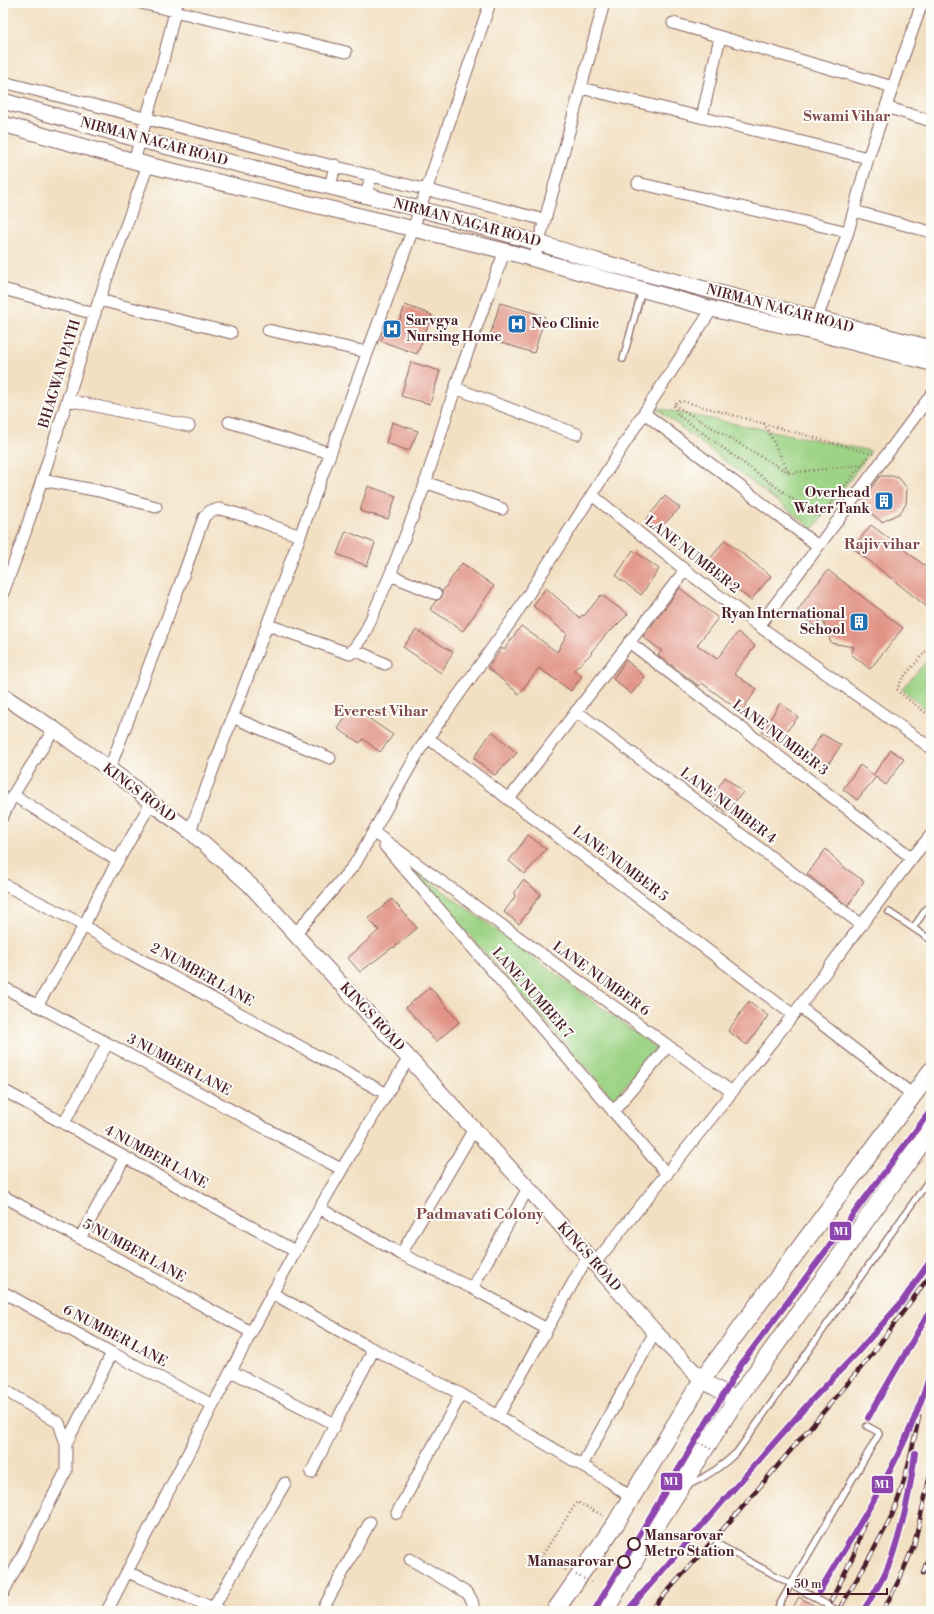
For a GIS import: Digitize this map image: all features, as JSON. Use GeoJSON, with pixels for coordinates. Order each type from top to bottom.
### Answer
{"type":"FeatureCollection","features":[{"type":"Feature","properties":{"kind":"main road"},"geometry":{"type":"LineString","coordinates":[[555,1611],[616,1523],[702,1380],[931,1071]]}},
{"type":"Feature","properties":{"kind":"main road"},"geometry":{"type":"LineString","coordinates":[[605,1611],[678,1491],[736,1400],[931,1130]]}},
{"type":"Feature","properties":{"kind":"street"},"geometry":{"type":"LineString","coordinates":[[141,3],[176,7],[346,52]]}},
{"type":"Feature","properties":{"kind":"street"},"geometry":{"type":"LineString","coordinates":[[190,831],[268,625],[413,229],[490,3]]}},
{"type":"Feature","properties":{"kind":"street"},"geometry":{"type":"LineString","coordinates":[[534,260],[604,3]]}},
{"type":"Feature","properties":{"kind":"street"},"geometry":{"type":"LineString","coordinates":[[817,326],[848,232],[868,158],[922,3]]}},
{"type":"Feature","properties":{"kind":"street","name":"BHAGWAN PATH"},"geometry":{"type":"LineString","coordinates":[[3,594],[68,400],[141,163],[140,140],[163,62],[176,7]]}},
{"type":"Feature","properties":{"kind":"street"},"geometry":{"type":"LineString","coordinates":[[673,23],[892,88]]}},
{"type":"Feature","properties":{"kind":"street"},"geometry":{"type":"LineString","coordinates":[[702,117],[720,37]]}},
{"type":"Feature","properties":{"kind":"street"},"geometry":{"type":"LineString","coordinates":[[3,82],[426,188],[545,220]]}},
{"type":"Feature","properties":{"kind":"street"},"geometry":{"type":"LineString","coordinates":[[581,88],[868,158]]}},
{"type":"Feature","properties":{"kind":"street"},"geometry":{"type":"LineString","coordinates":[[36,110],[41,91]]}},
{"type":"Feature","properties":{"kind":"street","name":"NIRMAN NAGAR ROAD"},"geometry":{"type":"LineString","coordinates":[[3,101],[140,140],[420,209],[817,326],[931,363]]}},
{"type":"Feature","properties":{"kind":"street"},"geometry":{"type":"LineString","coordinates":[[886,107],[931,121]]}},
{"type":"Feature","properties":{"kind":"street","name":"NIRMAN NAGAR ROAD"},"geometry":{"type":"LineString","coordinates":[[3,124],[141,163],[505,251],[712,309],[817,326],[931,348]]}},
{"type":"Feature","properties":{"kind":"street"},"geometry":{"type":"LineString","coordinates":[[330,187],[335,166]]}},
{"type":"Feature","properties":{"kind":"street"},"geometry":{"type":"LineString","coordinates":[[366,196],[371,175]]}},
{"type":"Feature","properties":{"kind":"street"},"geometry":{"type":"LineString","coordinates":[[638,183],[848,232]]}},
{"type":"Feature","properties":{"kind":"street"},"geometry":{"type":"LineString","coordinates":[[854,211],[931,232]]}},
{"type":"Feature","properties":{"kind":"street"},"geometry":{"type":"LineString","coordinates":[[268,625],[350,654],[365,633],[390,575],[425,482],[455,388],[505,251]]}},
{"type":"Feature","properties":{"kind":"street"},"geometry":{"type":"LineString","coordinates":[[3,289],[95,314]]}},
{"type":"Feature","properties":{"kind":"street"},"geometry":{"type":"LineString","coordinates":[[99,300],[231,333]]}},
{"type":"Feature","properties":{"kind":"street"},"geometry":{"type":"LineString","coordinates":[[295,934],[355,864],[420,749],[512,620],[712,309]]}},
{"type":"Feature","properties":{"kind":"street"},"geometry":{"type":"LineString","coordinates":[[268,330],[367,352]]}},
{"type":"Feature","properties":{"kind":"street"},"geometry":{"type":"LineString","coordinates":[[455,388],[577,434]]}},
{"type":"Feature","properties":{"kind":"street"},"geometry":{"type":"LineString","coordinates":[[759,626],[931,395]]}},
{"type":"Feature","properties":{"kind":"street"},"geometry":{"type":"LineString","coordinates":[[68,400],[189,426]]}},
{"type":"Feature","properties":{"kind":"street"},"geometry":{"type":"LineString","coordinates":[[644,413],[818,546]]}},
{"type":"Feature","properties":{"kind":"street"},"geometry":{"type":"LineString","coordinates":[[229,422],[330,453]]}},
{"type":"Feature","properties":{"kind":"street"},"geometry":{"type":"LineString","coordinates":[[42,480],[99,491],[156,507]]}},
{"type":"Feature","properties":{"kind":"street"},"geometry":{"type":"LineString","coordinates":[[425,482],[502,509]]}},
{"type":"Feature","properties":{"kind":"street","name":"LANE NUMBER 2"},"geometry":{"type":"LineString","coordinates":[[592,495],[685,570],[759,626],[931,748]]}},
{"type":"Feature","properties":{"kind":"street"},"geometry":{"type":"LineString","coordinates":[[110,770],[204,517],[210,511],[220,508],[300,536]]}},
{"type":"Feature","properties":{"kind":"street"},"geometry":{"type":"LineString","coordinates":[[509,798],[685,570]]}},
{"type":"Feature","properties":{"kind":"street"},"geometry":{"type":"LineString","coordinates":[[390,575],[436,594]]}},
{"type":"Feature","properties":{"kind":"street","name":"LANE NUMBER 3"},"geometry":{"type":"LineString","coordinates":[[629,642],[912,858]]}},
{"type":"Feature","properties":{"kind":"street"},"geometry":{"type":"LineString","coordinates":[[353,649],[385,664]]}},
{"type":"Feature","properties":{"kind":"street","name":"KINGS ROAD"},"geometry":{"type":"LineString","coordinates":[[3,696],[54,729],[131,785],[150,802],[190,831],[250,885],[528,1188],[655,1332],[702,1380],[736,1400]]}},
{"type":"Feature","properties":{"kind":"street","name":"LANE NUMBER 4"},"geometry":{"type":"LineString","coordinates":[[576,711],[862,925]]}},
{"type":"Feature","properties":{"kind":"street"},"geometry":{"type":"LineString","coordinates":[[232,717],[330,758]]}},
{"type":"Feature","properties":{"kind":"street"},"geometry":{"type":"LineString","coordinates":[[3,816],[13,795],[54,729]]}},
{"type":"Feature","properties":{"kind":"street","name":"LANE NUMBER 5"},"geometry":{"type":"LineString","coordinates":[[428,738],[796,1011],[913,1095]]}},
{"type":"Feature","properties":{"kind":"street"},"geometry":{"type":"LineString","coordinates":[[13,795],[118,861]]}},
{"type":"Feature","properties":{"kind":"street"},"geometry":{"type":"LineString","coordinates":[[37,1006],[84,926],[150,802]]}},
{"type":"Feature","properties":{"kind":"street","name":"LANE NUMBER 6"},"geometry":{"type":"LineString","coordinates":[[373,832],[732,1092]]}},
{"type":"Feature","properties":{"kind":"street","name":"LANE NUMBER 7"},"geometry":{"type":"LineString","coordinates":[[373,832],[667,1174]]}},
{"type":"Feature","properties":{"kind":"street"},"geometry":{"type":"LineString","coordinates":[[498,1416],[547,1329],[591,1259],[667,1174],[796,1011],[931,835]]}},
{"type":"Feature","properties":{"kind":"street","name":"2 NUMBER LANE"},"geometry":{"type":"LineString","coordinates":[[3,884],[84,926],[129,953],[387,1094]]}},
{"type":"Feature","properties":{"kind":"street","name":"3 NUMBER LANE"},"geometry":{"type":"LineString","coordinates":[[3,987],[341,1169]]}},
{"type":"Feature","properties":{"kind":"street"},"geometry":{"type":"LineString","coordinates":[[64,1123],[107,1044]]}},
{"type":"Feature","properties":{"kind":"street"},"geometry":{"type":"LineString","coordinates":[[613,1112],[668,1046]]}},
{"type":"Feature","properties":{"kind":"street"},"geometry":{"type":"LineString","coordinates":[[106,1611],[212,1406],[295,1251],[341,1169],[409,1058]]}},
{"type":"Feature","properties":{"kind":"street","name":"4 NUMBER LANE"},"geometry":{"type":"LineString","coordinates":[[3,1090],[295,1251]]}},
{"type":"Feature","properties":{"kind":"street"},"geometry":{"type":"LineString","coordinates":[[401,1254],[474,1129]]}},
{"type":"Feature","properties":{"kind":"street"},"geometry":{"type":"LineString","coordinates":[[80,1238],[125,1157]]}},
{"type":"Feature","properties":{"kind":"street"},"geometry":{"type":"LineString","coordinates":[[472,1288],[528,1188]]}},
{"type":"Feature","properties":{"kind":"street","name":"5 NUMBER LANE"},"geometry":{"type":"LineString","coordinates":[[3,1196],[251,1332]]}},
{"type":"Feature","properties":{"kind":"street"},"geometry":{"type":"LineString","coordinates":[[319,1208],[401,1254],[472,1288],[547,1329]]}},
{"type":"Feature","properties":{"kind":"street","name":"6 NUMBER LANE"},"geometry":{"type":"LineString","coordinates":[[3,1292],[112,1353],[212,1406]]}},
{"type":"Feature","properties":{"kind":"street"},"geometry":{"type":"LineString","coordinates":[[272,1293],[374,1349],[461,1394],[610,1482],[631,1498]]}},
{"type":"Feature","properties":{"kind":"street"},"geometry":{"type":"LineString","coordinates":[[582,1465],[655,1332]]}},
{"type":"Feature","properties":{"kind":"street"},"geometry":{"type":"LineString","coordinates":[[311,1473],[374,1349]]}},
{"type":"Feature","properties":{"kind":"street"},"geometry":{"type":"LineString","coordinates":[[66,1444],[112,1353]]}},
{"type":"Feature","properties":{"kind":"street"},"geometry":{"type":"LineString","coordinates":[[231,1371],[335,1424]]}},
{"type":"Feature","properties":{"kind":"street"},"geometry":{"type":"LineString","coordinates":[[3,1389],[59,1423],[66,1444],[66,1471],[3,1593]]}},
{"type":"Feature","properties":{"kind":"street"},"geometry":{"type":"LineString","coordinates":[[397,1513],[461,1394]]}},
{"type":"Feature","properties":{"kind":"street"},"geometry":{"type":"LineString","coordinates":[[127,1572],[217,1609],[285,1482]]}},
{"type":"Feature","properties":{"kind":"street"},"geometry":{"type":"LineString","coordinates":[[322,1611],[370,1522]]}},
{"type":"Feature","properties":{"kind":"street"},"geometry":{"type":"LineString","coordinates":[[410,1559],[467,1594],[471,1598],[474,1605],[473,1611]]}},
{"type":"Feature","properties":{"kind":"lane"},"geometry":{"type":"LineString","coordinates":[[623,358],[642,290]]}},
{"type":"Feature","properties":{"kind":"lane"},"geometry":{"type":"LineString","coordinates":[[913,928],[927,908]]}},
{"type":"Feature","properties":{"kind":"lane"},"geometry":{"type":"LineString","coordinates":[[889,912],[931,940]]}},
{"type":"Feature","properties":{"kind":"lane"},"geometry":{"type":"LineString","coordinates":[[678,1491],[707,1476],[724,1465],[737,1452],[931,1177]]}},
{"type":"Feature","properties":{"kind":"lane"},"geometry":{"type":"LineString","coordinates":[[776,1611],[879,1434],[867,1426]]}},
{"type":"Feature","properties":{"kind":"lane"},"geometry":{"type":"LineString","coordinates":[[712,1541],[838,1611]]}},
{"type":"Feature","properties":{"kind":"path"},"geometry":{"type":"LineString","coordinates":[[674,405],[677,402],[682,401],[885,457]]}},
{"type":"Feature","properties":{"kind":"path"},"geometry":{"type":"LineString","coordinates":[[674,405],[678,416],[816,516],[821,515],[871,453]]}},
{"type":"Feature","properties":{"kind":"path"},"geometry":{"type":"LineString","coordinates":[[674,405],[789,473],[861,465]]}},
{"type":"Feature","properties":{"kind":"path"},"geometry":{"type":"LineString","coordinates":[[764,423],[789,473]]}},
{"type":"Feature","properties":{"kind":"path"},"geometry":{"type":"LineString","coordinates":[[931,644],[902,679],[898,689],[900,694],[931,717]]}},
{"type":"Feature","properties":{"kind":"path"},"geometry":{"type":"LineString","coordinates":[[699,1443],[713,1450]]}},
{"type":"Feature","properties":{"kind":"path"},"geometry":{"type":"LineString","coordinates":[[591,1582],[541,1557],[577,1502],[616,1523]]}},
{"type":"Feature","properties":{"kind":"green space"},"geometry":{"type":"Polygon","coordinates":[[[656,408],[871,451],[813,529],[656,408]]]}},
{"type":"Feature","properties":{"kind":"green space"},"geometry":{"type":"Polygon","coordinates":[[[931,656],[931,714],[902,689],[931,656]]]}},
{"type":"Feature","properties":{"kind":"green space"},"geometry":{"type":"Polygon","coordinates":[[[408,865],[656,1048],[614,1099],[408,865]]]}},
{"type":"Feature","properties":{"kind":"building"},"geometry":{"type":"Polygon","coordinates":[[[500,303],[545,316],[534,353],[489,339],[500,303]]]}},
{"type":"Feature","properties":{"kind":"building"},"geometry":{"type":"Polygon","coordinates":[[[405,305],[432,315],[417,354],[381,341],[388,325],[397,328],[405,305]]]}},
{"type":"Feature","properties":{"kind":"building"},"geometry":{"type":"Polygon","coordinates":[[[411,362],[440,371],[430,404],[401,396],[411,362]]]}},
{"type":"Feature","properties":{"kind":"building"},"geometry":{"type":"Polygon","coordinates":[[[392,422],[418,431],[409,451],[386,443],[392,422]]]}},
{"type":"Feature","properties":{"kind":"building","name":"Overhead Water Tank"},"geometry":{"type":"Polygon","coordinates":[[[880,476],[892,476],[899,478],[907,488],[906,504],[900,513],[882,522],[864,508],[862,500],[880,476]]]}},
{"type":"Feature","properties":{"kind":"building"},"geometry":{"type":"Polygon","coordinates":[[[368,486],[396,496],[388,519],[360,511],[368,486]]]}},
{"type":"Feature","properties":{"kind":"building"},"geometry":{"type":"Polygon","coordinates":[[[665,496],[680,508],[657,531],[645,521],[665,496]]]}},
{"type":"Feature","properties":{"kind":"building"},"geometry":{"type":"Polygon","coordinates":[[[871,525],[931,570],[931,610],[853,548],[871,525]]]}},
{"type":"Feature","properties":{"kind":"building"},"geometry":{"type":"Polygon","coordinates":[[[346,531],[375,543],[367,566],[337,554],[346,531]]]}},
{"type":"Feature","properties":{"kind":"building"},"geometry":{"type":"Polygon","coordinates":[[[725,540],[771,576],[751,600],[705,565],[725,540]]]}},
{"type":"Feature","properties":{"kind":"building"},"geometry":{"type":"Polygon","coordinates":[[[633,550],[659,569],[641,595],[616,576],[633,550]]]}},
{"type":"Feature","properties":{"kind":"building"},"geometry":{"type":"Polygon","coordinates":[[[462,563],[494,586],[463,631],[430,609],[436,601],[442,597],[442,592],[462,563]]]}},
{"type":"Feature","properties":{"kind":"building","name":"Ryan International School"},"geometry":{"type":"Polygon","coordinates":[[[828,570],[903,628],[870,669],[851,654],[854,647],[831,643],[822,617],[815,626],[796,613],[828,570]]]}},
{"type":"Feature","properties":{"kind":"building"},"geometry":{"type":"Polygon","coordinates":[[[546,588],[580,618],[582,615],[584,616],[601,595],[628,614],[611,631],[610,630],[591,652],[592,653],[574,670],[582,676],[571,691],[539,668],[519,694],[488,668],[502,648],[504,650],[521,626],[557,652],[567,634],[533,606],[546,588]]]}},
{"type":"Feature","properties":{"kind":"building"},"geometry":{"type":"Polygon","coordinates":[[[680,588],[718,618],[697,645],[717,659],[738,632],[755,646],[734,674],[757,689],[741,712],[702,683],[699,686],[658,655],[662,651],[643,637],[680,588]]]}},
{"type":"Feature","properties":{"kind":"building"},"geometry":{"type":"Polygon","coordinates":[[[416,630],[453,652],[441,673],[403,647],[416,630]]]}},
{"type":"Feature","properties":{"kind":"building"},"geometry":{"type":"Polygon","coordinates":[[[626,660],[645,677],[631,694],[613,679],[626,660]]]}},
{"type":"Feature","properties":{"kind":"building"},"geometry":{"type":"Polygon","coordinates":[[[780,703],[798,717],[778,742],[762,732],[780,703]]]}},
{"type":"Feature","properties":{"kind":"building"},"geometry":{"type":"Polygon","coordinates":[[[352,707],[393,735],[380,752],[363,739],[360,743],[338,729],[352,707]]]}},
{"type":"Feature","properties":{"kind":"building"},"geometry":{"type":"Polygon","coordinates":[[[492,731],[517,753],[495,775],[474,758],[492,731]]]}},
{"type":"Feature","properties":{"kind":"building"},"geometry":{"type":"Polygon","coordinates":[[[822,734],[841,745],[823,772],[804,760],[822,734]]]}},
{"type":"Feature","properties":{"kind":"building"},"geometry":{"type":"Polygon","coordinates":[[[891,750],[904,759],[886,785],[873,775],[891,750]]]}},
{"type":"Feature","properties":{"kind":"building"},"geometry":{"type":"Polygon","coordinates":[[[860,765],[876,777],[857,800],[843,789],[860,765]]]}},
{"type":"Feature","properties":{"kind":"building"},"geometry":{"type":"Polygon","coordinates":[[[725,777],[743,792],[726,812],[710,800],[725,777]]]}},
{"type":"Feature","properties":{"kind":"building"},"geometry":{"type":"Polygon","coordinates":[[[528,835],[546,849],[525,874],[509,861],[528,835]]]}},
{"type":"Feature","properties":{"kind":"building"},"geometry":{"type":"Polygon","coordinates":[[[826,849],[842,866],[864,881],[848,906],[807,874],[826,849]]]}},
{"type":"Feature","properties":{"kind":"building"},"geometry":{"type":"Polygon","coordinates":[[[523,880],[541,894],[519,924],[504,912],[515,897],[514,893],[523,880]]]}},
{"type":"Feature","properties":{"kind":"building"},"geometry":{"type":"Polygon","coordinates":[[[392,899],[417,928],[394,948],[393,947],[360,972],[348,958],[379,930],[368,919],[392,899]]]}},
{"type":"Feature","properties":{"kind":"building"},"geometry":{"type":"Polygon","coordinates":[[[430,987],[459,1022],[436,1042],[406,1007],[430,987]]]}},
{"type":"Feature","properties":{"kind":"building"},"geometry":{"type":"Polygon","coordinates":[[[749,1001],[768,1016],[747,1045],[728,1031],[749,1001]]]}},
{"type":"Feature","properties":{"kind":"building"},"geometry":{"type":"Polygon","coordinates":[[[799,1597],[824,1611],[791,1611],[799,1597]]]}},
{"type":"Feature","properties":{"kind":"railway"},"geometry":{"type":"LineString","coordinates":[[627,1611],[809,1403],[856,1354],[901,1303],[931,1260]]}},
{"type":"Feature","properties":{"kind":"railway"},"geometry":{"type":"LineString","coordinates":[[650,1611],[740,1510],[870,1357],[931,1274]]}},
{"type":"Feature","properties":{"kind":"railway"},"geometry":{"type":"LineString","coordinates":[[868,1418],[931,1309]]}},
{"type":"Feature","properties":{"kind":"railway"},"geometry":{"type":"LineString","coordinates":[[819,1592],[867,1512],[897,1457],[922,1400],[931,1370]]}},
{"type":"Feature","properties":{"kind":"railway"},"geometry":{"type":"LineString","coordinates":[[841,1606],[874,1550],[897,1503],[911,1454],[919,1417]]}},
{"type":"Feature","properties":{"kind":"railway"},"geometry":{"type":"LineString","coordinates":[[863,1611],[879,1585],[892,1557],[906,1509],[914,1461]]}},
{"type":"Feature","properties":{"kind":"railway"},"geometry":{"type":"LineString","coordinates":[[883,1611],[900,1578],[914,1545],[931,1471]]}},
{"type":"Feature","properties":{"kind":"railway"},"geometry":{"type":"LineString","coordinates":[[831,1601],[855,1552],[865,1520]]}},
{"type":"Feature","properties":{"kind":"railway"},"geometry":{"type":"LineString","coordinates":[[923,1573],[931,1549]]}},
{"type":"Feature","properties":{"kind":"railway"},"geometry":{"type":"LineString","coordinates":[[594,1611],[621,1565]]}},
{"type":"Feature","properties":{"kind":"transit line","name":"M1"},"geometry":{"type":"LineString","coordinates":[[594,1611],[742,1363],[931,1110]]}},
{"type":"Feature","properties":{"kind":"transit line","name":"M1"},"geometry":{"type":"LineString","coordinates":[[627,1611],[809,1403],[856,1354],[901,1303],[931,1260]]}},
{"type":"Feature","properties":{"kind":"transit line","name":"M1"},"geometry":{"type":"LineString","coordinates":[[868,1418],[927,1316]]}},
{"type":"Feature","properties":{"kind":"transit line","name":"M1"},"geometry":{"type":"LineString","coordinates":[[819,1592],[867,1512],[897,1457],[922,1400],[931,1370]]}},
{"type":"Feature","properties":{"kind":"transit line","name":"M1"},"geometry":{"type":"LineString","coordinates":[[863,1611],[879,1585],[892,1557],[900,1532],[906,1505],[915,1453]]}},
{"type":"Feature","properties":{"kind":"place","name":"Neo Clinic"},"geometry":{"type":"Point","coordinates":[517,324]}},
{"type":"Feature","properties":{"kind":"place","name":"Sarvgya Nursing Home"},"geometry":{"type":"Point","coordinates":[392,329]}},
{"type":"Feature","properties":{"kind":"place","name":"Overhead Water Tank"},"geometry":{"type":"Point","coordinates":[884,501]}},
{"type":"Feature","properties":{"kind":"place","name":"Ryan International School"},"geometry":{"type":"Point","coordinates":[859,622]}},
{"type":"Feature","properties":{"kind":"place","name":"Mansarovar Metro Station"},"geometry":{"type":"Point","coordinates":[634,1544]}},
{"type":"Feature","properties":{"kind":"place","name":"Manasarovar"},"geometry":{"type":"Point","coordinates":[624,1562]}},
{"type":"Feature","properties":{"kind":"district","name":"Swami Vihar"},"geometry":{"type":"Point","coordinates":[847,116]}},
{"type":"Feature","properties":{"kind":"district","name":"Rajiv vihar"},"geometry":{"type":"Point","coordinates":[882,544]}},
{"type":"Feature","properties":{"kind":"district","name":"Everest Vihar"},"geometry":{"type":"Point","coordinates":[381,711]}},
{"type":"Feature","properties":{"kind":"district","name":"Padmavati Colony"},"geometry":{"type":"Point","coordinates":[480,1214]}}]}
